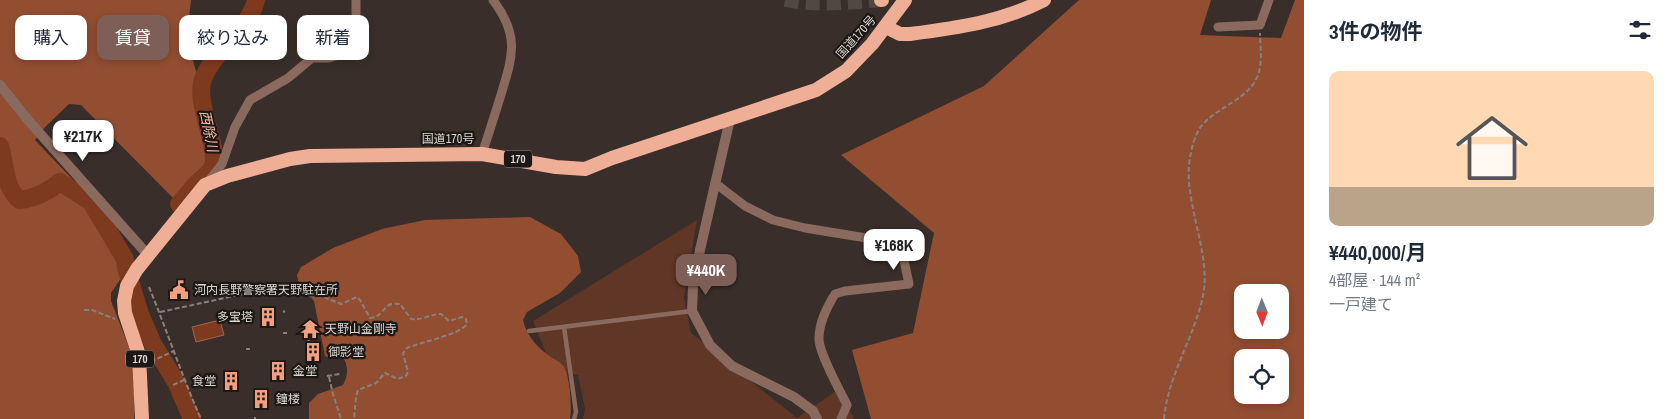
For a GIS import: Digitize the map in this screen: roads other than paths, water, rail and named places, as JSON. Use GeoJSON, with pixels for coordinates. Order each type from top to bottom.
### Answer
{"type":"FeatureCollection","features":[{"type":"Feature","properties":{"kind":"highway","name":"国道170号"},"geometry":{"type":"LineString","coordinates":[[142,419],[139,355],[125,313],[124,301],[127,286],[137,269],[205,185],[227,176],[290,159],[310,156],[482,154],[556,167],[585,169],[612,158],[816,90],[846,71],[886,28],[905,0]]}},
{"type":"Feature","properties":{"kind":"highway"},"geometry":{"type":"LineString","coordinates":[[886,28],[975,18],[1028,0]]}},
{"type":"Feature","properties":{"kind":"highway"},"geometry":{"type":"LineString","coordinates":[[886,28],[900,34],[910,34],[976,25],[1005,16],[1044,0]]}},
{"type":"Feature","properties":{"kind":"street"},"geometry":{"type":"LineString","coordinates":[[205,185],[222,164],[235,127],[250,100],[288,78],[312,58],[329,58],[339,55],[347,48],[349,38],[356,37],[356,0]]}},
{"type":"Feature","properties":{"kind":"street"},"geometry":{"type":"LineString","coordinates":[[482,154],[512,60],[509,31],[504,14],[493,0]]}},
{"type":"Feature","properties":{"kind":"street"},"geometry":{"type":"LineString","coordinates":[[1218,27],[1260,26],[1269,0]]}},
{"type":"Feature","properties":{"kind":"street"},"geometry":{"type":"LineString","coordinates":[[0,85],[28,120],[148,255]]}},
{"type":"Feature","properties":{"kind":"street"},"geometry":{"type":"LineString","coordinates":[[730,119],[693,287],[692,311],[710,345],[732,366],[794,398],[813,411],[817,419]]}},
{"type":"Feature","properties":{"kind":"street"},"geometry":{"type":"LineString","coordinates":[[715,184],[745,206],[773,220],[806,228],[891,242],[901,246],[909,284],[845,291],[835,294],[825,310],[819,340],[829,369],[847,405],[841,419]]}},
{"type":"Feature","properties":{"kind":"lane"},"geometry":{"type":"LineString","coordinates":[[529,331],[669,312],[692,311]]}},
{"type":"Feature","properties":{"kind":"lane"},"geometry":{"type":"LineString","coordinates":[[564,327],[576,412],[574,419]]}},
{"type":"Feature","properties":{"kind":"waterway","name":"西除川"},"geometry":{"type":"LineString","coordinates":[[179,204],[211,170],[214,161],[214,151],[202,101],[201,89],[203,79],[215,59],[247,20],[256,0]]}},
{"type":"Feature","properties":{"kind":"waterway"},"geometry":{"type":"LineString","coordinates":[[0,146],[8,183],[20,200],[41,194],[60,182],[91,202],[125,259],[140,314],[153,344],[176,382],[192,419]]}},
{"type":"Feature","properties":{"kind":"tunnel"},"geometry":{"type":"LineString","coordinates":[[785,0],[821,3],[881,0]]}},
{"type":"Feature","properties":{"kind":"place","name":"河内長野警察署天野駐在所"},"geometry":{"type":"Point","coordinates":[179,290]}},
{"type":"Feature","properties":{"kind":"place","name":"多宝塔"},"geometry":{"type":"Point","coordinates":[268,317]}},
{"type":"Feature","properties":{"kind":"place","name":"天野山金剛寺"},"geometry":{"type":"Point","coordinates":[310,329]}},
{"type":"Feature","properties":{"kind":"place","name":"御影堂"},"geometry":{"type":"Point","coordinates":[313,352]}},
{"type":"Feature","properties":{"kind":"place","name":"金堂"},"geometry":{"type":"Point","coordinates":[278,371]}},
{"type":"Feature","properties":{"kind":"place","name":"食堂"},"geometry":{"type":"Point","coordinates":[231,381]}},
{"type":"Feature","properties":{"kind":"place","name":"鐘楼"},"geometry":{"type":"Point","coordinates":[261,399]}}]}
